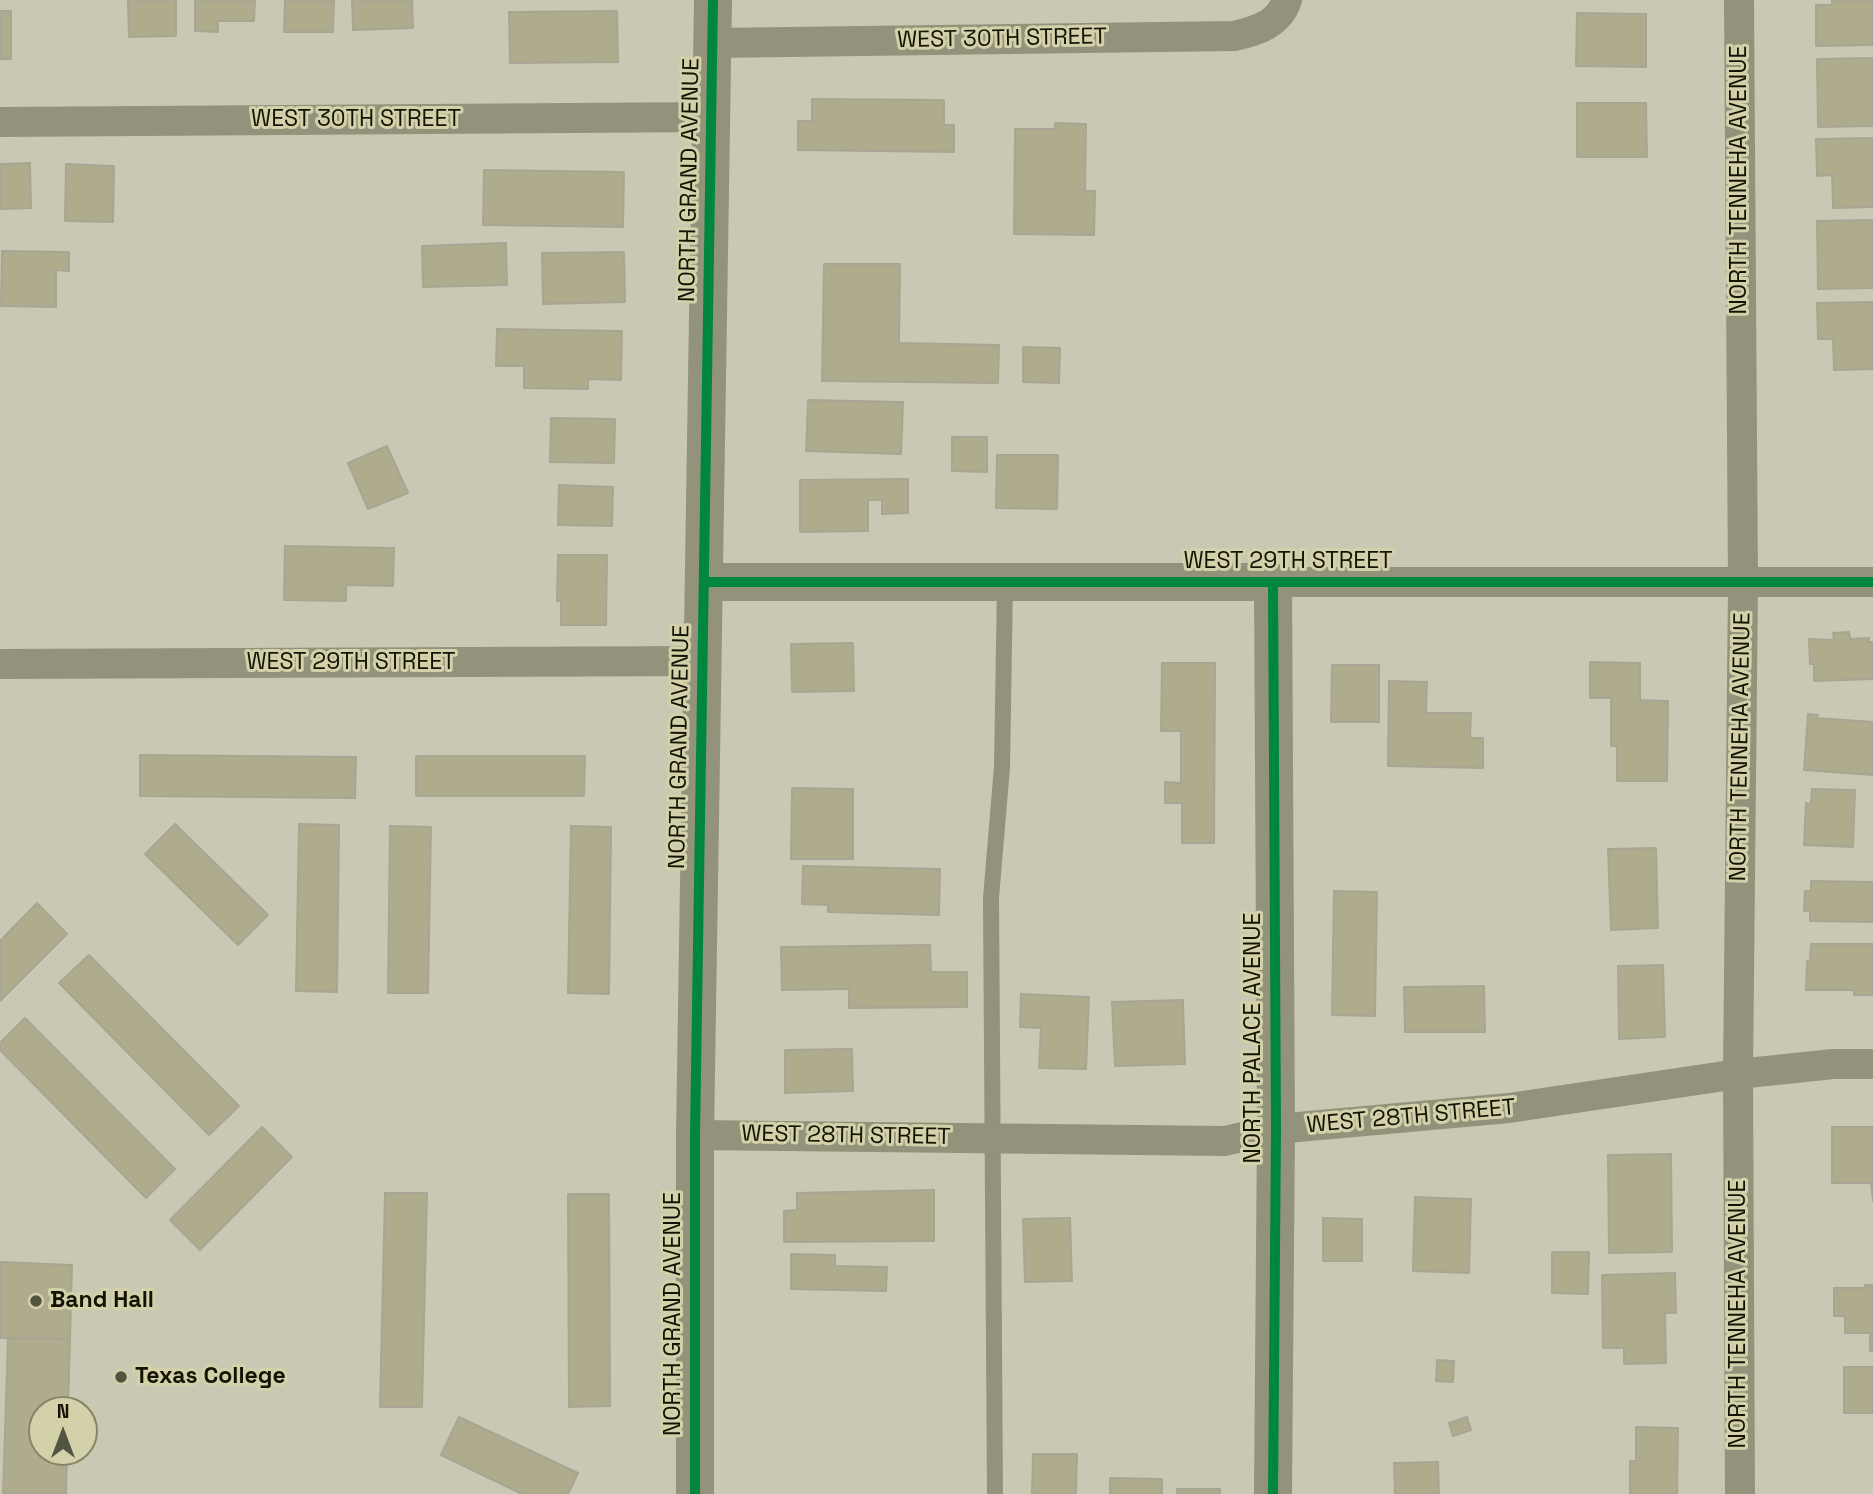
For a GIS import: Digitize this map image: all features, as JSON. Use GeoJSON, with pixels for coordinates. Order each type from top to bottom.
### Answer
{"type":"FeatureCollection","features":[{"type":"Feature","properties":{"kind":"street","name":"NORTH GRAND AVENUE"},"geometry":{"type":"LineString","coordinates":[[695,1494],[695,1135],[713,0]]}},
{"type":"Feature","properties":{"kind":"street","name":"NORTH TENNEHA AVENUE"},"geometry":{"type":"LineString","coordinates":[[1739,0],[1743,583],[1738,1074],[1740,1494]]}},
{"type":"Feature","properties":{"kind":"street","name":"WEST 30TH STREET"},"geometry":{"type":"LineString","coordinates":[[713,43],[1234,36],[1260,30],[1285,6]]}},
{"type":"Feature","properties":{"kind":"street","name":"WEST 30TH STREET"},"geometry":{"type":"LineString","coordinates":[[0,122],[713,117]]}},
{"type":"Feature","properties":{"kind":"street","name":"WEST 29TH STREET"},"geometry":{"type":"LineString","coordinates":[[704,583],[1873,583]]}},
{"type":"Feature","properties":{"kind":"street","name":"NORTH PALACE AVENUE"},"geometry":{"type":"LineString","coordinates":[[1273,583],[1276,1129],[1273,1494]]}},
{"type":"Feature","properties":{"kind":"street","name":"WEST 29TH STREET"},"geometry":{"type":"LineString","coordinates":[[0,664],[703,662]]}},
{"type":"Feature","properties":{"kind":"street","name":"WEST 28TH STREET"},"geometry":{"type":"LineString","coordinates":[[695,1135],[1225,1141],[1276,1129],[1509,1108],[1738,1074],[1833,1064],[1873,1064]]}},
{"type":"Feature","properties":{"kind":"lane"},"geometry":{"type":"LineString","coordinates":[[995,1494],[991,898],[1002,766],[1005,584]]}},
{"type":"Feature","properties":{"kind":"building"},"geometry":{"type":"Polygon","coordinates":[[[128,0],[176,0],[176,36],[129,37],[128,0]]]}},
{"type":"Feature","properties":{"kind":"building"},"geometry":{"type":"Polygon","coordinates":[[[195,0],[255,0],[254,21],[218,21],[218,32],[195,31],[195,0]]]}},
{"type":"Feature","properties":{"kind":"building"},"geometry":{"type":"Polygon","coordinates":[[[285,0],[334,0],[333,32],[284,32],[285,0]]]}},
{"type":"Feature","properties":{"kind":"building"},"geometry":{"type":"Polygon","coordinates":[[[352,0],[412,0],[413,28],[353,30],[352,0]]]}},
{"type":"Feature","properties":{"kind":"building"},"geometry":{"type":"Polygon","coordinates":[[[1832,0],[1873,0],[1873,45],[1816,46],[1816,5],[1832,5],[1832,0]]]}},
{"type":"Feature","properties":{"kind":"building"},"geometry":{"type":"Polygon","coordinates":[[[0,11],[11,11],[11,59],[0,59],[0,11]]]}},
{"type":"Feature","properties":{"kind":"building"},"geometry":{"type":"Polygon","coordinates":[[[617,11],[618,62],[510,63],[509,12],[617,11]]]}},
{"type":"Feature","properties":{"kind":"building"},"geometry":{"type":"Polygon","coordinates":[[[1577,13],[1646,14],[1646,67],[1576,66],[1577,13]]]}},
{"type":"Feature","properties":{"kind":"building"},"geometry":{"type":"Polygon","coordinates":[[[1873,58],[1873,126],[1818,127],[1817,59],[1873,58]]]}},
{"type":"Feature","properties":{"kind":"building"},"geometry":{"type":"Polygon","coordinates":[[[812,99],[944,100],[944,125],[954,125],[954,152],[798,150],[798,121],[812,121],[812,99]]]}},
{"type":"Feature","properties":{"kind":"building"},"geometry":{"type":"Polygon","coordinates":[[[1577,103],[1646,103],[1647,157],[1577,157],[1577,103]]]}},
{"type":"Feature","properties":{"kind":"building"},"geometry":{"type":"Polygon","coordinates":[[[1055,123],[1086,124],[1085,191],[1095,191],[1094,235],[1014,234],[1015,129],[1055,129],[1055,123]]]}},
{"type":"Feature","properties":{"kind":"building"},"geometry":{"type":"Polygon","coordinates":[[[1873,138],[1873,207],[1833,208],[1832,175],[1817,176],[1816,139],[1873,138]]]}},
{"type":"Feature","properties":{"kind":"building"},"geometry":{"type":"Polygon","coordinates":[[[30,163],[31,208],[0,209],[0,164],[30,163]]]}},
{"type":"Feature","properties":{"kind":"building"},"geometry":{"type":"Polygon","coordinates":[[[66,164],[114,166],[113,222],[65,221],[66,164]]]}},
{"type":"Feature","properties":{"kind":"building"},"geometry":{"type":"Polygon","coordinates":[[[484,170],[624,172],[623,227],[483,225],[484,170]]]}},
{"type":"Feature","properties":{"kind":"building"},"geometry":{"type":"Polygon","coordinates":[[[1873,220],[1873,288],[1818,289],[1817,221],[1873,220]]]}},
{"type":"Feature","properties":{"kind":"building"},"geometry":{"type":"Polygon","coordinates":[[[506,243],[507,285],[423,287],[422,246],[506,243]]]}},
{"type":"Feature","properties":{"kind":"building"},"geometry":{"type":"Polygon","coordinates":[[[2,251],[69,252],[69,271],[56,270],[56,307],[1,306],[2,251]]]}},
{"type":"Feature","properties":{"kind":"building"},"geometry":{"type":"Polygon","coordinates":[[[624,252],[625,302],[543,304],[542,253],[624,252]]]}},
{"type":"Feature","properties":{"kind":"building"},"geometry":{"type":"Polygon","coordinates":[[[824,264],[900,264],[899,343],[999,345],[998,383],[822,381],[824,264]]]}},
{"type":"Feature","properties":{"kind":"building"},"geometry":{"type":"Polygon","coordinates":[[[1873,302],[1873,369],[1834,370],[1833,339],[1818,339],[1817,303],[1873,302]]]}},
{"type":"Feature","properties":{"kind":"building"},"geometry":{"type":"Polygon","coordinates":[[[497,329],[622,331],[621,380],[588,379],[588,389],[524,388],[524,366],[496,366],[497,329]]]}},
{"type":"Feature","properties":{"kind":"building"},"geometry":{"type":"Polygon","coordinates":[[[1023,347],[1060,348],[1059,383],[1023,382],[1023,347]]]}},
{"type":"Feature","properties":{"kind":"building"},"geometry":{"type":"Polygon","coordinates":[[[808,400],[903,402],[901,454],[806,451],[808,400]]]}},
{"type":"Feature","properties":{"kind":"building"},"geometry":{"type":"Polygon","coordinates":[[[551,418],[615,419],[614,463],[550,462],[551,418]]]}},
{"type":"Feature","properties":{"kind":"building"},"geometry":{"type":"Polygon","coordinates":[[[952,437],[987,437],[987,472],[952,471],[952,437]]]}},
{"type":"Feature","properties":{"kind":"building"},"geometry":{"type":"Polygon","coordinates":[[[387,446],[408,493],[368,509],[348,463],[387,446]]]}},
{"type":"Feature","properties":{"kind":"building"},"geometry":{"type":"Polygon","coordinates":[[[997,455],[1058,455],[1057,509],[996,508],[997,455]]]}},
{"type":"Feature","properties":{"kind":"building"},"geometry":{"type":"Polygon","coordinates":[[[908,479],[908,513],[882,514],[882,500],[868,500],[868,531],[800,532],[800,480],[908,479]]]}},
{"type":"Feature","properties":{"kind":"building"},"geometry":{"type":"Polygon","coordinates":[[[559,485],[613,487],[612,526],[558,525],[559,485]]]}},
{"type":"Feature","properties":{"kind":"building"},"geometry":{"type":"Polygon","coordinates":[[[285,546],[394,548],[393,586],[346,585],[346,601],[284,600],[285,546]]]}},
{"type":"Feature","properties":{"kind":"building"},"geometry":{"type":"Polygon","coordinates":[[[558,555],[607,555],[606,625],[561,625],[561,601],[557,601],[558,555]]]}},
{"type":"Feature","properties":{"kind":"building"},"geometry":{"type":"Polygon","coordinates":[[[1849,632],[1850,639],[1869,638],[1869,642],[1873,642],[1873,679],[1814,681],[1809,639],[1834,640],[1833,633],[1849,632]]]}},
{"type":"Feature","properties":{"kind":"building"},"geometry":{"type":"Polygon","coordinates":[[[853,643],[854,691],[792,692],[791,644],[853,643]]]}},
{"type":"Feature","properties":{"kind":"building"},"geometry":{"type":"Polygon","coordinates":[[[1590,662],[1640,663],[1640,700],[1668,701],[1667,781],[1617,781],[1617,746],[1611,746],[1611,698],[1590,698],[1590,662]]]}},
{"type":"Feature","properties":{"kind":"building"},"geometry":{"type":"Polygon","coordinates":[[[1162,663],[1215,663],[1214,843],[1182,843],[1182,803],[1165,803],[1165,782],[1181,783],[1181,731],[1161,731],[1162,663]]]}},
{"type":"Feature","properties":{"kind":"building"},"geometry":{"type":"Polygon","coordinates":[[[1332,665],[1379,665],[1379,722],[1331,722],[1332,665]]]}},
{"type":"Feature","properties":{"kind":"building"},"geometry":{"type":"Polygon","coordinates":[[[1389,681],[1427,682],[1426,713],[1471,713],[1470,738],[1483,738],[1483,768],[1388,766],[1389,681]]]}},
{"type":"Feature","properties":{"kind":"building"},"geometry":{"type":"Polygon","coordinates":[[[1808,714],[1818,715],[1817,718],[1873,722],[1873,775],[1804,770],[1808,714]]]}},
{"type":"Feature","properties":{"kind":"building"},"geometry":{"type":"Polygon","coordinates":[[[140,755],[356,757],[355,798],[140,796],[140,755]]]}},
{"type":"Feature","properties":{"kind":"building"},"geometry":{"type":"Polygon","coordinates":[[[416,756],[585,756],[584,796],[416,796],[416,756]]]}},
{"type":"Feature","properties":{"kind":"building"},"geometry":{"type":"Polygon","coordinates":[[[792,788],[853,789],[853,859],[791,859],[792,788]]]}},
{"type":"Feature","properties":{"kind":"building"},"geometry":{"type":"Polygon","coordinates":[[[1812,789],[1855,790],[1853,847],[1804,845],[1806,803],[1811,804],[1812,789]]]}},
{"type":"Feature","properties":{"kind":"building"},"geometry":{"type":"Polygon","coordinates":[[[175,824],[268,915],[238,945],[145,854],[175,824]]]}},
{"type":"Feature","properties":{"kind":"building"},"geometry":{"type":"Polygon","coordinates":[[[299,824],[339,825],[337,992],[296,991],[299,824]]]}},
{"type":"Feature","properties":{"kind":"building"},"geometry":{"type":"Polygon","coordinates":[[[390,826],[431,827],[428,993],[388,993],[390,826]]]}},
{"type":"Feature","properties":{"kind":"building"},"geometry":{"type":"Polygon","coordinates":[[[571,826],[611,827],[609,994],[568,993],[571,826]]]}},
{"type":"Feature","properties":{"kind":"building"},"geometry":{"type":"Polygon","coordinates":[[[1656,848],[1658,928],[1611,930],[1608,849],[1656,848]]]}},
{"type":"Feature","properties":{"kind":"building"},"geometry":{"type":"Polygon","coordinates":[[[803,866],[940,869],[939,915],[828,912],[828,905],[802,904],[803,866]]]}},
{"type":"Feature","properties":{"kind":"building"},"geometry":{"type":"Polygon","coordinates":[[[1811,881],[1873,882],[1873,922],[1810,921],[1810,911],[1804,911],[1805,891],[1811,891],[1811,881]]]}},
{"type":"Feature","properties":{"kind":"building"},"geometry":{"type":"Polygon","coordinates":[[[1334,891],[1377,892],[1375,1016],[1332,1015],[1334,891]]]}},
{"type":"Feature","properties":{"kind":"building"},"geometry":{"type":"Polygon","coordinates":[[[37,903],[67,934],[0,1001],[0,941],[37,903]]]}},
{"type":"Feature","properties":{"kind":"building"},"geometry":{"type":"Polygon","coordinates":[[[1811,944],[1873,944],[1873,995],[1854,995],[1854,990],[1806,990],[1807,961],[1810,961],[1811,944]]]}},
{"type":"Feature","properties":{"kind":"building"},"geometry":{"type":"Polygon","coordinates":[[[930,945],[931,972],[967,972],[967,1007],[849,1008],[849,989],[782,990],[781,947],[930,945]]]}},
{"type":"Feature","properties":{"kind":"building"},"geometry":{"type":"Polygon","coordinates":[[[89,955],[239,1106],[209,1135],[59,983],[89,955]]]}},
{"type":"Feature","properties":{"kind":"building"},"geometry":{"type":"Polygon","coordinates":[[[1663,965],[1665,1037],[1619,1039],[1618,966],[1663,965]]]}},
{"type":"Feature","properties":{"kind":"building"},"geometry":{"type":"Polygon","coordinates":[[[1484,986],[1485,1032],[1405,1032],[1404,987],[1484,986]]]}},
{"type":"Feature","properties":{"kind":"building"},"geometry":{"type":"Polygon","coordinates":[[[1021,994],[1089,997],[1086,1069],[1039,1068],[1041,1028],[1020,1027],[1021,994]]]}},
{"type":"Feature","properties":{"kind":"building"},"geometry":{"type":"Polygon","coordinates":[[[1183,1000],[1185,1064],[1115,1066],[1112,1002],[1183,1000]]]}},
{"type":"Feature","properties":{"kind":"building"},"geometry":{"type":"Polygon","coordinates":[[[25,1018],[175,1169],[146,1198],[0,1050],[0,1043],[25,1018]]]}},
{"type":"Feature","properties":{"kind":"building"},"geometry":{"type":"Polygon","coordinates":[[[852,1049],[853,1091],[785,1093],[785,1050],[852,1049]]]}},
{"type":"Feature","properties":{"kind":"building"},"geometry":{"type":"Polygon","coordinates":[[[262,1127],[292,1157],[200,1250],[170,1220],[262,1127]]]}},
{"type":"Feature","properties":{"kind":"building"},"geometry":{"type":"Polygon","coordinates":[[[1832,1127],[1873,1127],[1873,1201],[1871,1183],[1832,1183],[1832,1127]]]}},
{"type":"Feature","properties":{"kind":"building"},"geometry":{"type":"Polygon","coordinates":[[[1671,1154],[1672,1252],[1609,1253],[1608,1155],[1671,1154]]]}},
{"type":"Feature","properties":{"kind":"building"},"geometry":{"type":"Polygon","coordinates":[[[934,1190],[934,1241],[784,1242],[784,1211],[797,1210],[797,1193],[934,1190]]]}},
{"type":"Feature","properties":{"kind":"building"},"geometry":{"type":"Polygon","coordinates":[[[385,1193],[427,1193],[422,1407],[380,1407],[385,1193]]]}},
{"type":"Feature","properties":{"kind":"building"},"geometry":{"type":"Polygon","coordinates":[[[568,1194],[609,1194],[610,1406],[569,1407],[568,1194]]]}},
{"type":"Feature","properties":{"kind":"building"},"geometry":{"type":"Polygon","coordinates":[[[1415,1197],[1471,1199],[1469,1273],[1413,1271],[1415,1197]]]}},
{"type":"Feature","properties":{"kind":"building"},"geometry":{"type":"Polygon","coordinates":[[[1070,1218],[1072,1281],[1025,1282],[1023,1219],[1070,1218]]]}},
{"type":"Feature","properties":{"kind":"building"},"geometry":{"type":"Polygon","coordinates":[[[1323,1218],[1362,1219],[1362,1261],[1323,1261],[1323,1218]]]}},
{"type":"Feature","properties":{"kind":"building"},"geometry":{"type":"Polygon","coordinates":[[[1552,1252],[1589,1252],[1588,1294],[1552,1293],[1552,1252]]]}},
{"type":"Feature","properties":{"kind":"building"},"geometry":{"type":"Polygon","coordinates":[[[791,1254],[835,1255],[835,1266],[887,1267],[886,1291],[791,1289],[791,1254]]]}},
{"type":"Feature","properties":{"kind":"building","name":"Band Hall"},"geometry":{"type":"Polygon","coordinates":[[[0,1262],[72,1265],[70,1339],[0,1338],[0,1262]]]}},
{"type":"Feature","properties":{"kind":"building"},"geometry":{"type":"Polygon","coordinates":[[[1675,1273],[1676,1313],[1665,1313],[1666,1363],[1624,1364],[1624,1348],[1603,1348],[1602,1275],[1675,1273]]]}},
{"type":"Feature","properties":{"kind":"building"},"geometry":{"type":"Polygon","coordinates":[[[1865,1285],[1873,1285],[1873,1351],[1870,1351],[1870,1333],[1845,1333],[1845,1316],[1834,1316],[1834,1288],[1865,1288],[1865,1285]]]}},
{"type":"Feature","properties":{"kind":"building"},"geometry":{"type":"Polygon","coordinates":[[[8,1338],[70,1339],[68,1396],[28,1396],[28,1466],[67,1466],[66,1494],[3,1493],[8,1338]]]}},
{"type":"Feature","properties":{"kind":"building"},"geometry":{"type":"Polygon","coordinates":[[[1437,1360],[1454,1361],[1453,1382],[1436,1381],[1437,1360]]]}},
{"type":"Feature","properties":{"kind":"building"},"geometry":{"type":"Polygon","coordinates":[[[1844,1367],[1873,1367],[1873,1413],[1844,1413],[1844,1367]]]}},
{"type":"Feature","properties":{"kind":"building"},"geometry":{"type":"Polygon","coordinates":[[[459,1417],[578,1473],[568,1494],[522,1494],[441,1455],[459,1417]]]}},
{"type":"Feature","properties":{"kind":"building"},"geometry":{"type":"Polygon","coordinates":[[[1467,1417],[1471,1430],[1453,1436],[1449,1423],[1467,1417]]]}},
{"type":"Feature","properties":{"kind":"building"},"geometry":{"type":"Polygon","coordinates":[[[1636,1427],[1678,1428],[1677,1494],[1630,1494],[1630,1461],[1636,1461],[1636,1427]]]}},
{"type":"Feature","properties":{"kind":"building"},"geometry":{"type":"Polygon","coordinates":[[[1033,1454],[1077,1454],[1076,1494],[1032,1494],[1033,1454]]]}},
{"type":"Feature","properties":{"kind":"building"},"geometry":{"type":"Polygon","coordinates":[[[1438,1462],[1439,1494],[1395,1494],[1394,1463],[1438,1462]]]}},
{"type":"Feature","properties":{"kind":"building"},"geometry":{"type":"Polygon","coordinates":[[[1110,1478],[1162,1479],[1162,1494],[1110,1494],[1110,1478]]]}},
{"type":"Feature","properties":{"kind":"building"},"geometry":{"type":"Polygon","coordinates":[[[1177,1489],[1220,1489],[1220,1494],[1177,1494],[1177,1489]]]}},
{"type":"Feature","properties":{"kind":"cycle path"},"geometry":{"type":"LineString","coordinates":[[695,1494],[695,1135],[713,0]]}},
{"type":"Feature","properties":{"kind":"cycle path"},"geometry":{"type":"LineString","coordinates":[[704,582],[1873,582]]}},
{"type":"Feature","properties":{"kind":"cycle path"},"geometry":{"type":"LineString","coordinates":[[1273,582],[1276,1129],[1273,1494]]}},
{"type":"Feature","properties":{"kind":"place","name":"Band Hall"},"geometry":{"type":"Point","coordinates":[36,1301]}},
{"type":"Feature","properties":{"kind":"place","name":"Texas College"},"geometry":{"type":"Point","coordinates":[121,1377]}}]}
